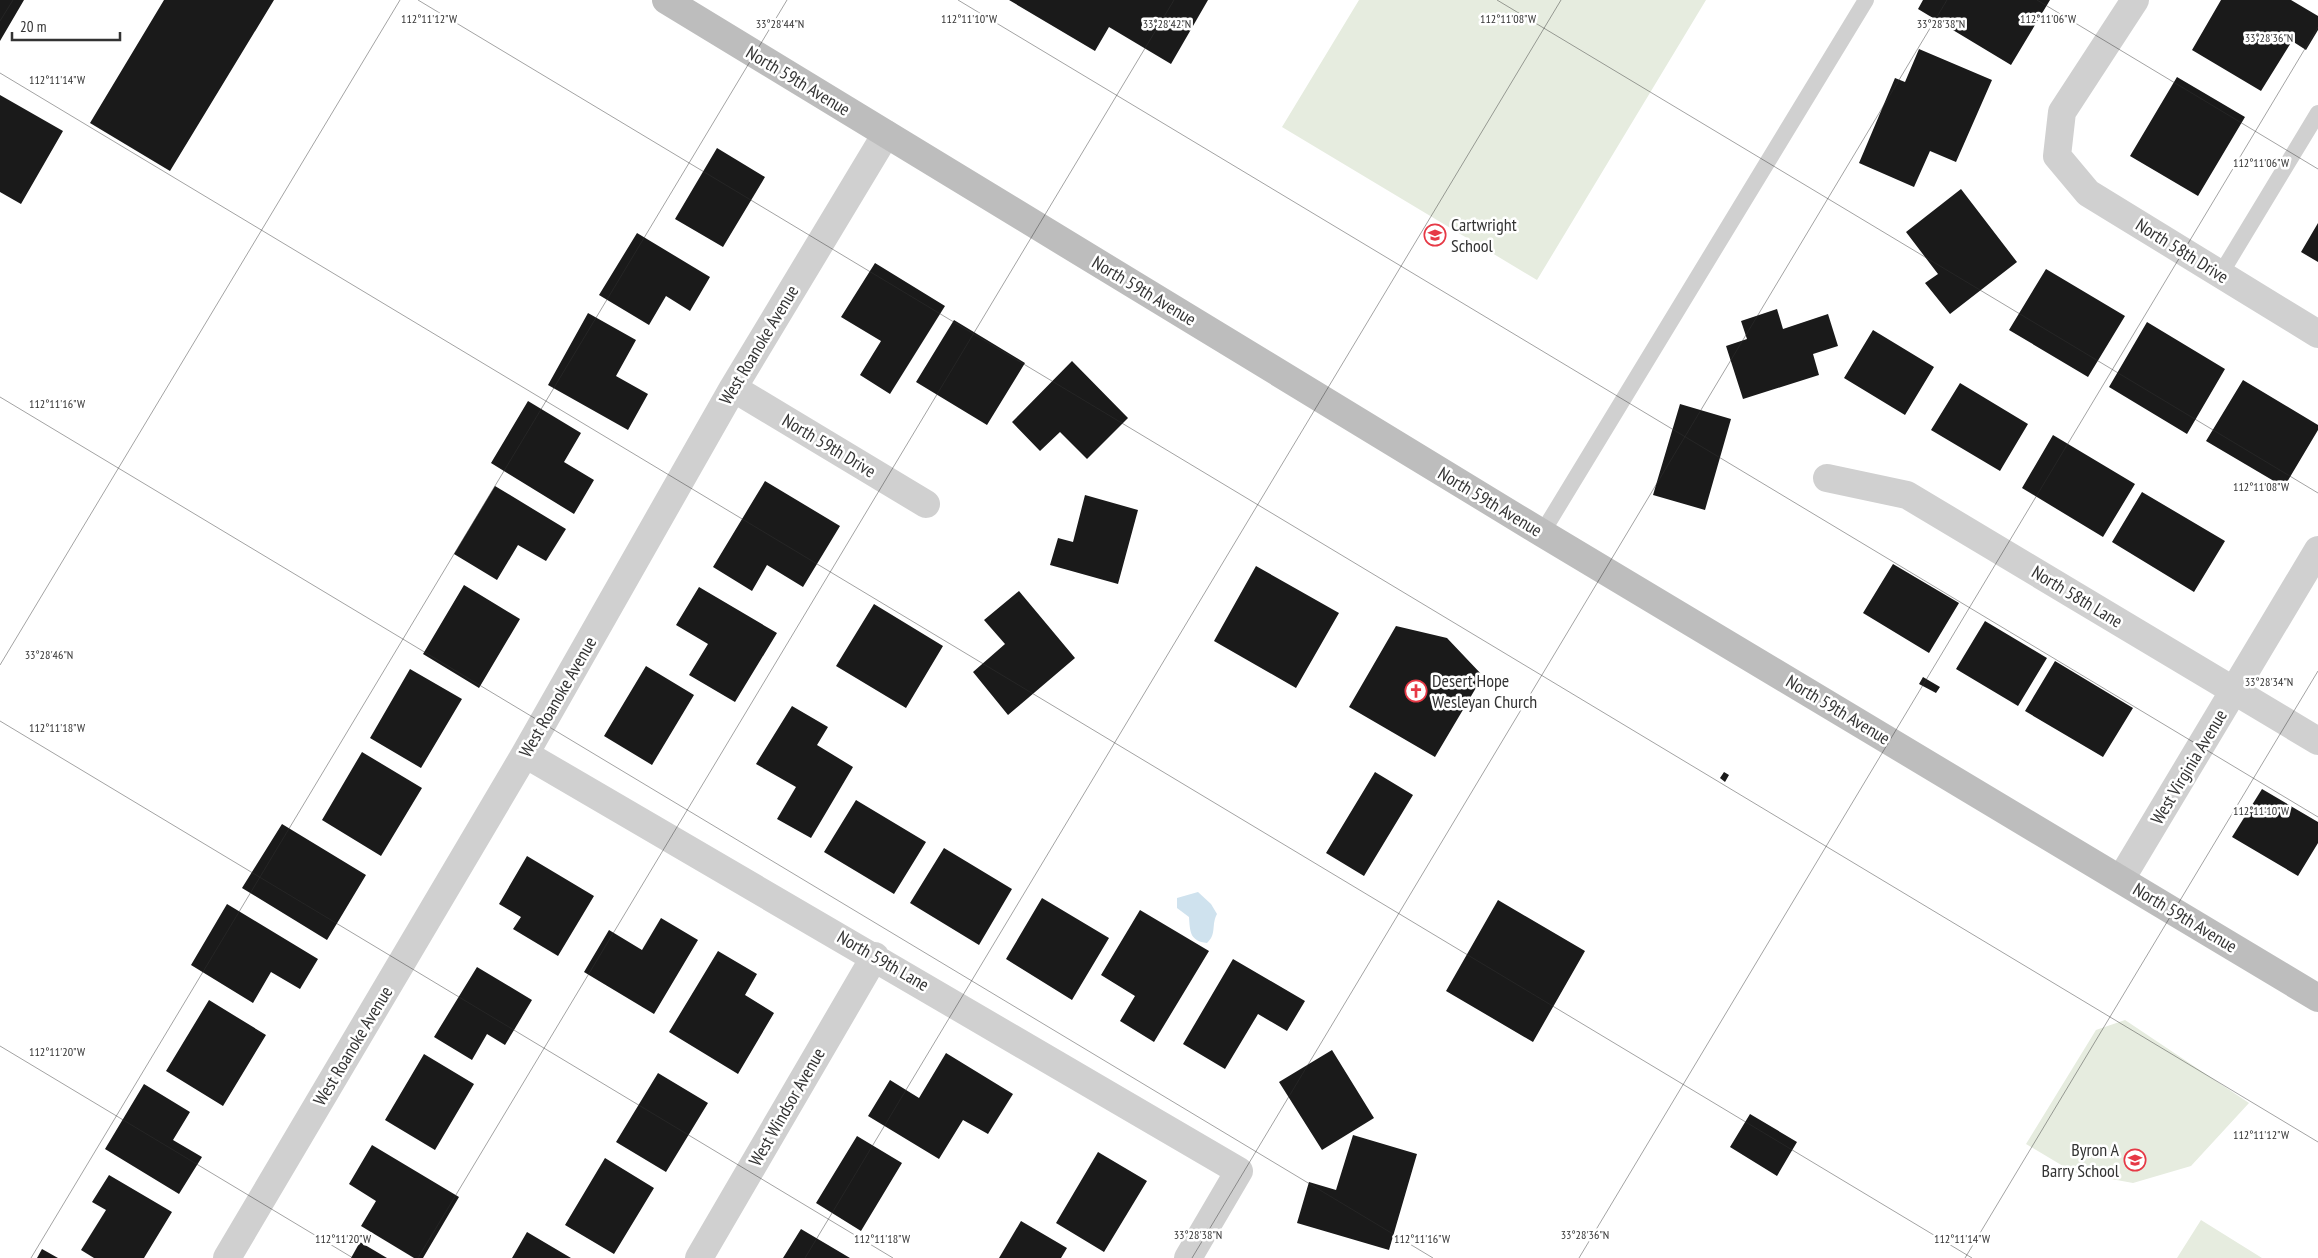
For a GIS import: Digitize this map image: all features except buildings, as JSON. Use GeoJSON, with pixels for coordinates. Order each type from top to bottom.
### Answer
{"type":"FeatureCollection","features":[{"type":"Feature","properties":{"kind":"main road","name":"North 59th Avenue"},"geometry":{"type":"LineString","coordinates":[[666,0],[1542,533],[2318,998]]}},
{"type":"Feature","properties":{"kind":"street","name":"North 58th Drive"},"geometry":{"type":"LineString","coordinates":[[2135,0],[2062,112],[2057,156],[2088,193],[2318,334]]}},
{"type":"Feature","properties":{"kind":"street","name":"West Roanoke Avenue"},"geometry":{"type":"LineString","coordinates":[[228,1258],[525,754],[733,388],[886,134]]}},
{"type":"Feature","properties":{"kind":"street","name":"North 59th Drive"},"geometry":{"type":"LineString","coordinates":[[733,388],[926,504]]}},
{"type":"Feature","properties":{"kind":"street","name":"North 58th Lane"},"geometry":{"type":"LineString","coordinates":[[1827,478],[1907,495],[2318,741]]}},
{"type":"Feature","properties":{"kind":"street","name":"West Virginia Avenue"},"geometry":{"type":"LineString","coordinates":[[2121,879],[2318,550]]}},
{"type":"Feature","properties":{"kind":"street","name":"North 59th Lane"},"geometry":{"type":"LineString","coordinates":[[525,754],[875,956],[1239,1171],[1188,1258]]}},
{"type":"Feature","properties":{"kind":"street","name":"West Windsor Avenue"},"geometry":{"type":"LineString","coordinates":[[699,1258],[875,956]]}},
{"type":"Feature","properties":{"kind":"lane"},"geometry":{"type":"LineString","coordinates":[[1542,533],[1866,0]]}},
{"type":"Feature","properties":{"kind":"lane"},"geometry":{"type":"LineString","coordinates":[[2220,275],[2318,113]]}},
{"type":"Feature","properties":{"kind":"shaded area"},"geometry":{"type":"Polygon","coordinates":[[[1359,0],[1706,0],[1537,280],[1282,127],[1359,0]]]}},
{"type":"Feature","properties":{"kind":"shaded area"},"geometry":{"type":"Polygon","coordinates":[[[2125,1020],[2249,1103],[2191,1166],[2133,1183],[2073,1172],[2026,1144],[2096,1030],[2125,1020]]]}},
{"type":"Feature","properties":{"kind":"shaded area"},"geometry":{"type":"Polygon","coordinates":[[[2201,1220],[2262,1258],[2177,1258],[2201,1220]]]}},
{"type":"Feature","properties":{"kind":"water"},"geometry":{"type":"Polygon","coordinates":[[[1198,892],[1211,904],[1217,914],[1212,936],[1207,943],[1194,938],[1189,917],[1177,908],[1177,898],[1198,892]]]}},
{"type":"Feature","properties":{"kind":"place","name":"Cartwright School"},"geometry":{"type":"Point","coordinates":[1435,235]}},
{"type":"Feature","properties":{"kind":"place","name":"Desert Hope Wesleyan Church"},"geometry":{"type":"Point","coordinates":[1416,691]}},
{"type":"Feature","properties":{"kind":"place","name":"Byron A Barry School"},"geometry":{"type":"Point","coordinates":[2135,1160]}}]}
